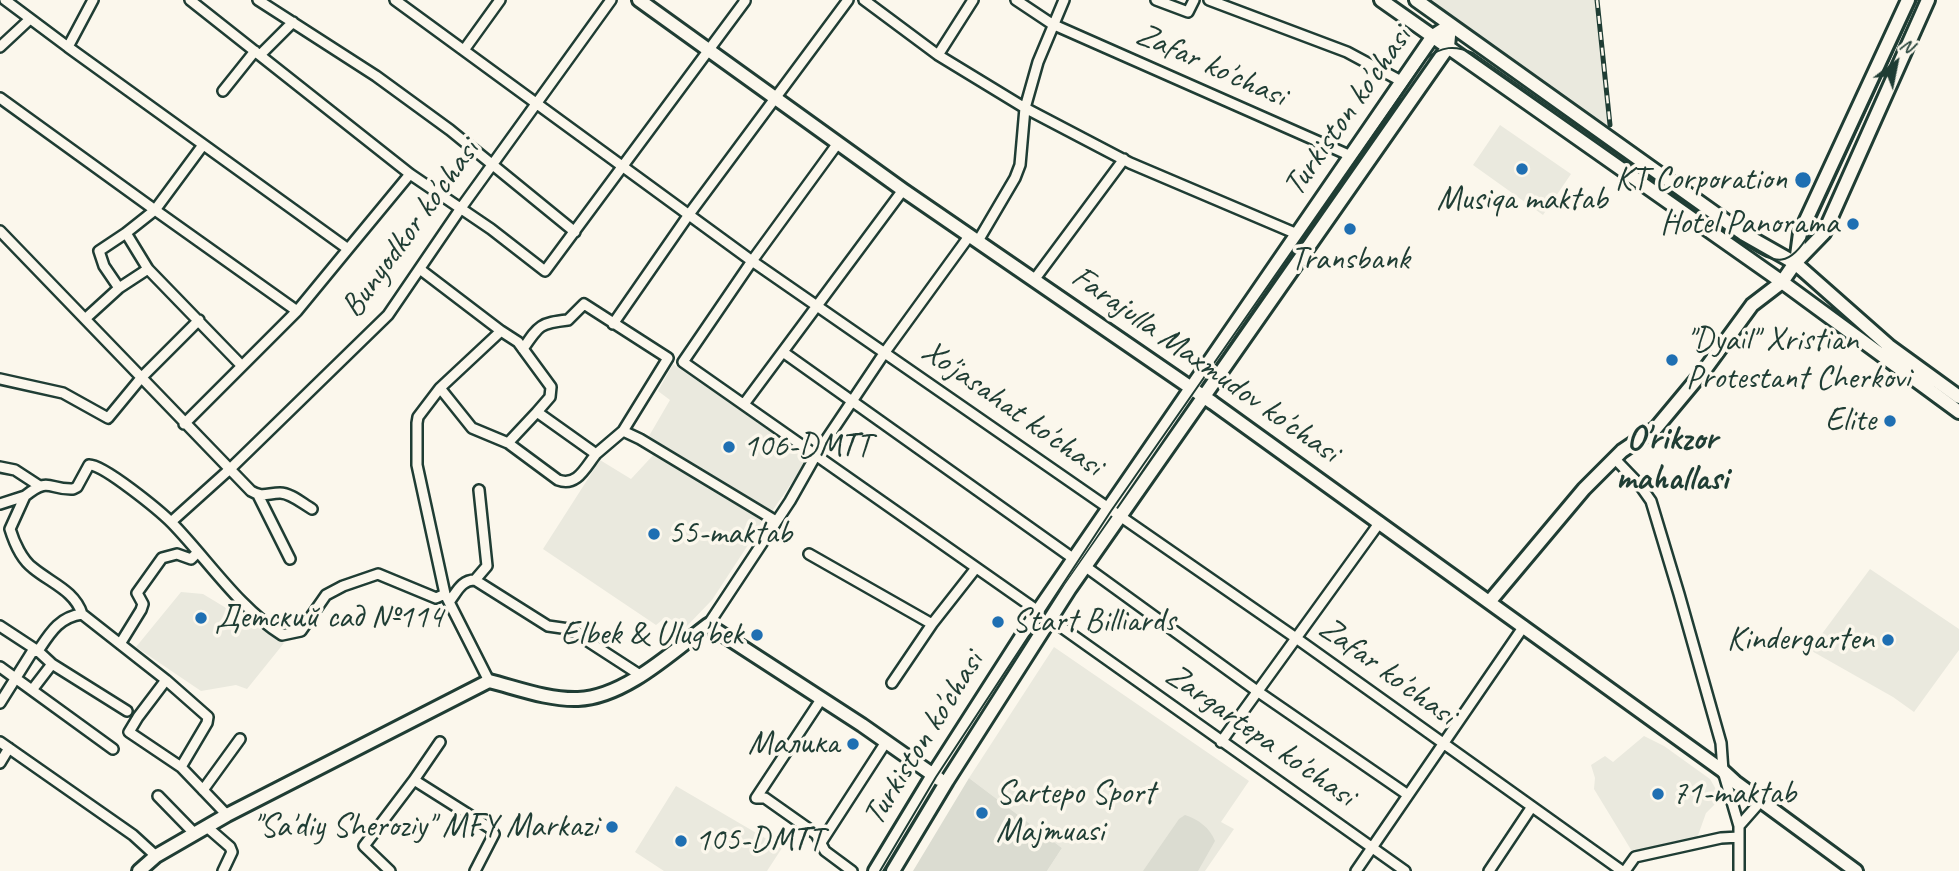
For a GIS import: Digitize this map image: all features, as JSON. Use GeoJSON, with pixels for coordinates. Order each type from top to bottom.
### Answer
{"type":"FeatureCollection","features":[{"type":"Feature","properties":{"kind":"main road","name":"Farajulla Maxmudov ko'chasi"},"geometry":{"type":"LineString","coordinates":[[639,0],[903,190],[1191,387],[1380,522],[1856,871]]}},
{"type":"Feature","properties":{"kind":"main road"},"geometry":{"type":"LineString","coordinates":[[1381,0],[1782,282],[1959,412]]}},
{"type":"Feature","properties":{"kind":"main road"},"geometry":{"type":"LineString","coordinates":[[1416,0],[1744,234],[1796,263],[1889,346],[1959,397]]}},
{"type":"Feature","properties":{"kind":"main road"},"geometry":{"type":"LineString","coordinates":[[1796,263],[1800,233],[1908,0]]}},
{"type":"Feature","properties":{"kind":"main road"},"geometry":{"type":"LineString","coordinates":[[1490,601],[1584,489],[1633,442],[1657,428],[1752,306],[1782,282],[1824,233],[1928,0]]}},
{"type":"Feature","properties":{"kind":"main road","name":"Turkiston ko'chasi"},"geometry":{"type":"LineString","coordinates":[[875,871],[1038,611],[1401,81],[1433,36],[1450,25]]}},
{"type":"Feature","properties":{"kind":"main road","name":"Turkiston ko'chasi"},"geometry":{"type":"LineString","coordinates":[[893,871],[1050,619],[1448,47],[1450,25]]}},
{"type":"Feature","properties":{"kind":"main road"},"geometry":{"type":"LineString","coordinates":[[139,871],[156,856],[227,815],[489,681],[560,698],[598,696],[640,675],[708,625],[947,782]]}},
{"type":"Feature","properties":{"kind":"street"},"geometry":{"type":"LineString","coordinates":[[5,0],[348,249]]}},
{"type":"Feature","properties":{"kind":"street"},"geometry":{"type":"LineString","coordinates":[[68,47],[93,0]]}},
{"type":"Feature","properties":{"kind":"street"},"geometry":{"type":"LineString","coordinates":[[190,0],[410,174],[461,208],[545,271],[710,51],[746,1],[744,0]]}},
{"type":"Feature","properties":{"kind":"street"},"geometry":{"type":"LineString","coordinates":[[258,0],[376,76],[492,164],[575,232]]}},
{"type":"Feature","properties":{"kind":"street"},"geometry":{"type":"LineString","coordinates":[[396,0],[752,261],[885,352]]}},
{"type":"Feature","properties":{"kind":"street"},"geometry":{"type":"LineString","coordinates":[[464,50],[499,0]]}},
{"type":"Feature","properties":{"kind":"street","name":"Bunyodkor ko'chasi"},"geometry":{"type":"LineString","coordinates":[[171,522],[388,316],[492,164],[611,0]]}},
{"type":"Feature","properties":{"kind":"street"},"geometry":{"type":"LineString","coordinates":[[613,324],[690,214],[848,0]]}},
{"type":"Feature","properties":{"kind":"street"},"geometry":{"type":"LineString","coordinates":[[864,0],[938,55],[1025,108],[1124,159],[1297,234]]}},
{"type":"Feature","properties":{"kind":"street"},"geometry":{"type":"LineString","coordinates":[[938,55],[973,0]]}},
{"type":"Feature","properties":{"kind":"street","name":"Zafar ko'chasi"},"geometry":{"type":"LineString","coordinates":[[1016,0],[1052,24],[1351,156]]}},
{"type":"Feature","properties":{"kind":"street","name":"Xo'jasahat ko'chasi"},"geometry":{"type":"LineString","coordinates":[[708,625],[885,352],[974,238],[1015,178],[1020,165],[1025,108],[1052,24],[1064,0]]}},
{"type":"Feature","properties":{"kind":"street"},"geometry":{"type":"LineString","coordinates":[[1156,0],[1188,12],[1194,0]]}},
{"type":"Feature","properties":{"kind":"street"},"geometry":{"type":"LineString","coordinates":[[1209,0],[1347,52],[1401,81]]}},
{"type":"Feature","properties":{"kind":"street"},"geometry":{"type":"LineString","coordinates":[[0,47],[30,19]]}},
{"type":"Feature","properties":{"kind":"street"},"geometry":{"type":"LineString","coordinates":[[222,91],[257,53],[293,22]]}},
{"type":"Feature","properties":{"kind":"street"},"geometry":{"type":"LineString","coordinates":[[0,98],[298,311]]}},
{"type":"Feature","properties":{"kind":"street"},"geometry":{"type":"LineString","coordinates":[[838,143],[683,362],[1038,611]]}},
{"type":"Feature","properties":{"kind":"street"},"geometry":{"type":"LineString","coordinates":[[119,288],[104,266],[99,251],[155,209],[203,145]]}},
{"type":"Feature","properties":{"kind":"street"},"geometry":{"type":"LineString","coordinates":[[1034,280],[1124,159]]}},
{"type":"Feature","properties":{"kind":"street"},"geometry":{"type":"LineString","coordinates":[[184,424],[298,311],[410,174]]}},
{"type":"Feature","properties":{"kind":"street"},"geometry":{"type":"LineString","coordinates":[[744,404],[903,190]]}},
{"type":"Feature","properties":{"kind":"street"},"geometry":{"type":"LineString","coordinates":[[0,231],[251,491],[258,495],[286,495],[312,509]]}},
{"type":"Feature","properties":{"kind":"street"},"geometry":{"type":"LineString","coordinates":[[126,233],[148,269],[242,366]]}},
{"type":"Feature","properties":{"kind":"street"},"geometry":{"type":"LineString","coordinates":[[85,319],[119,288],[148,269]]}},
{"type":"Feature","properties":{"kind":"street"},"geometry":{"type":"LineString","coordinates":[[421,270],[523,349],[551,387],[550,397],[508,443]]}},
{"type":"Feature","properties":{"kind":"street"},"geometry":{"type":"LineString","coordinates":[[440,388],[472,428],[508,443],[566,483],[574,481],[596,454],[623,431],[667,358],[584,304],[568,320],[543,323],[536,328],[523,349]]}},
{"type":"Feature","properties":{"kind":"street"},"geometry":{"type":"LineString","coordinates":[[0,379],[63,393],[108,418],[141,378],[200,320]]}},
{"type":"Feature","properties":{"kind":"street"},"geometry":{"type":"LineString","coordinates":[[489,681],[447,598],[417,465],[418,417],[440,388],[500,331]]}},
{"type":"Feature","properties":{"kind":"street"},"geometry":{"type":"LineString","coordinates":[[783,352],[1074,559]]}},
{"type":"Feature","properties":{"kind":"street","name":"Xo'jasahat ko'chasi"},"geometry":{"type":"LineString","coordinates":[[885,352],[1120,517]]}},
{"type":"Feature","properties":{"kind":"street"},"geometry":{"type":"LineString","coordinates":[[537,412],[596,454]]}},
{"type":"Feature","properties":{"kind":"street"},"geometry":{"type":"LineString","coordinates":[[623,431],[776,521]]}},
{"type":"Feature","properties":{"kind":"street"},"geometry":{"type":"LineString","coordinates":[[1614,458],[1651,501],[1700,662],[1721,743],[1723,771],[1739,826],[1739,871]]}},
{"type":"Feature","properties":{"kind":"street"},"geometry":{"type":"LineString","coordinates":[[0,467],[15,470],[38,485],[73,489],[92,463],[115,477],[171,522],[267,625],[282,635],[301,631],[326,594],[378,574],[436,598],[447,598],[463,583],[475,580],[548,626],[569,629],[640,675]]}},
{"type":"Feature","properties":{"kind":"street"},"geometry":{"type":"LineString","coordinates":[[0,504],[25,496],[38,485]]}},
{"type":"Feature","properties":{"kind":"street"},"geometry":{"type":"LineString","coordinates":[[475,580],[487,566],[479,491]]}},
{"type":"Feature","properties":{"kind":"street"},"geometry":{"type":"LineString","coordinates":[[258,495],[290,559]]}},
{"type":"Feature","properties":{"kind":"street"},"geometry":{"type":"LineString","coordinates":[[25,496],[10,529],[14,542],[30,567],[63,588],[79,604],[82,614],[166,680],[208,718],[181,767]]}},
{"type":"Feature","properties":{"kind":"street","name":"Zafar ko'chasi"},"geometry":{"type":"LineString","coordinates":[[1120,517],[1296,638],[1531,808],[1624,871]]}},
{"type":"Feature","properties":{"kind":"street"},"geometry":{"type":"LineString","coordinates":[[1222,742],[1256,691],[1380,522]]}},
{"type":"Feature","properties":{"kind":"street"},"geometry":{"type":"LineString","coordinates":[[120,644],[141,610],[138,593],[162,558],[177,554],[191,558],[198,552]]}},
{"type":"Feature","properties":{"kind":"street"},"geometry":{"type":"LineString","coordinates":[[808,554],[932,624]]}},
{"type":"Feature","properties":{"kind":"street"},"geometry":{"type":"LineString","coordinates":[[1086,567],[1256,691],[1408,795]]}},
{"type":"Feature","properties":{"kind":"street"},"geometry":{"type":"LineString","coordinates":[[892,683],[932,624],[976,568]]}},
{"type":"Feature","properties":{"kind":"street"},"geometry":{"type":"LineString","coordinates":[[0,703],[32,652],[38,651],[51,631],[71,615],[82,614]]}},
{"type":"Feature","properties":{"kind":"street","name":"Zargartepa ko'chasi"},"geometry":{"type":"LineString","coordinates":[[1050,619],[1405,871]]}},
{"type":"Feature","properties":{"kind":"street"},"geometry":{"type":"LineString","coordinates":[[0,626],[38,651],[52,664],[127,711]]}},
{"type":"Feature","properties":{"kind":"street"},"geometry":{"type":"LineString","coordinates":[[1356,871],[1524,626]]}},
{"type":"Feature","properties":{"kind":"street"},"geometry":{"type":"LineString","coordinates":[[32,690],[52,664]]}},
{"type":"Feature","properties":{"kind":"street"},"geometry":{"type":"LineString","coordinates":[[0,667],[113,749]]}},
{"type":"Feature","properties":{"kind":"street"},"geometry":{"type":"LineString","coordinates":[[166,680],[129,732],[181,767],[227,815]]}},
{"type":"Feature","properties":{"kind":"street"},"geometry":{"type":"LineString","coordinates":[[821,698],[756,798],[765,798],[816,834],[825,851],[852,871]]}},
{"type":"Feature","properties":{"kind":"street"},"geometry":{"type":"LineString","coordinates":[[203,790],[240,739]]}},
{"type":"Feature","properties":{"kind":"street"},"geometry":{"type":"LineString","coordinates":[[0,742],[133,835],[156,856]]}},
{"type":"Feature","properties":{"kind":"street"},"geometry":{"type":"LineString","coordinates":[[390,871],[364,846],[440,742]]}},
{"type":"Feature","properties":{"kind":"street"},"geometry":{"type":"LineString","coordinates":[[820,844],[886,742]]}},
{"type":"Feature","properties":{"kind":"street"},"geometry":{"type":"LineString","coordinates":[[0,763],[9,748]]}},
{"type":"Feature","properties":{"kind":"street"},"geometry":{"type":"LineString","coordinates":[[414,780],[490,828],[494,834],[492,840],[475,871]]}},
{"type":"Feature","properties":{"kind":"street"},"geometry":{"type":"LineString","coordinates":[[158,796],[195,834]]}},
{"type":"Feature","properties":{"kind":"street"},"geometry":{"type":"LineString","coordinates":[[1739,826],[1760,801]]}},
{"type":"Feature","properties":{"kind":"street"},"geometry":{"type":"LineString","coordinates":[[1489,871],[1531,808]]}},
{"type":"Feature","properties":{"kind":"street"},"geometry":{"type":"LineString","coordinates":[[207,827],[230,846],[232,852],[223,871]]}},
{"type":"Feature","properties":{"kind":"street"},"geometry":{"type":"LineString","coordinates":[[1624,871],[1635,857],[1721,838],[1739,837]]}},
{"type":"Feature","properties":{"kind":"shaded area"},"geometry":{"type":"Polygon","coordinates":[[[1429,0],[1595,0],[1608,130],[1511,61],[1429,0]]]}},
{"type":"Feature","properties":{"kind":"shaded area","name":"Musiqa maktab"},"geometry":{"type":"Polygon","coordinates":[[[1500,125],[1571,174],[1543,215],[1473,165],[1500,125]]]}},
{"type":"Feature","properties":{"kind":"shaded area","name":"106-DMTT"},"geometry":{"type":"Polygon","coordinates":[[[673,364],[809,458],[770,514],[649,436],[670,400],[658,391],[673,364]]]}},
{"type":"Feature","properties":{"kind":"shaded area","name":"55-maktab"},"geometry":{"type":"Polygon","coordinates":[[[657,451],[765,519],[712,600],[686,627],[666,617],[656,625],[543,549],[600,460],[631,479],[657,451]]]}},
{"type":"Feature","properties":{"kind":"shaded area","name":"Kindergarten"},"geometry":{"type":"Polygon","coordinates":[[[1870,569],[1959,629],[1959,650],[1914,712],[1893,697],[1810,650],[1870,569]]]}},
{"type":"Feature","properties":{"kind":"shaded area","name":"Детский сад №114"},"geometry":{"type":"Polygon","coordinates":[[[181,592],[203,594],[284,643],[247,689],[236,685],[201,691],[136,647],[181,592]]]}},
{"type":"Feature","properties":{"kind":"shaded area"},"geometry":{"type":"Polygon","coordinates":[[[1054,647],[1249,781],[1221,822],[1234,829],[1205,871],[1047,871],[1062,848],[969,778],[1054,647]]]}},
{"type":"Feature","properties":{"kind":"shaded area","name":"71-maktab"},"geometry":{"type":"Polygon","coordinates":[[[1644,736],[1664,746],[1710,779],[1721,798],[1706,813],[1696,841],[1633,853],[1594,789],[1595,778],[1591,765],[1605,756],[1613,762],[1644,736]]]}},
{"type":"Feature","properties":{"kind":"shaded area","name":"Sartepo Sport Majmuasi"},"geometry":{"type":"Polygon","coordinates":[[[969,778],[1062,848],[1047,871],[913,871],[969,778]]]}},
{"type":"Feature","properties":{"kind":"shaded area"},"geometry":{"type":"Polygon","coordinates":[[[676,786],[782,848],[767,871],[664,871],[635,852],[676,786]]]}},
{"type":"Feature","properties":{"kind":"shaded area"},"geometry":{"type":"Polygon","coordinates":[[[1185,815],[1203,825],[1215,841],[1198,871],[1143,871],[1179,819],[1185,815]]]}},
{"type":"Feature","properties":{"kind":"tram line"},"geometry":{"type":"LineString","coordinates":[[880,871],[936,777],[1111,511],[1426,59],[1437,51],[1448,48],[1473,53],[1747,246],[1766,257],[1782,260],[1795,252],[1809,234],[1917,0]]}},
{"type":"Feature","properties":{"kind":"railway"},"geometry":{"type":"LineString","coordinates":[[1597,0],[1610,125]]}},
{"type":"Feature","properties":{"kind":"place","name":"Musiqa maktab"},"geometry":{"type":"Point","coordinates":[1522,169]}},
{"type":"Feature","properties":{"kind":"place","name":"KT Corporation"},"geometry":{"type":"Point","coordinates":[1803,180]}},
{"type":"Feature","properties":{"kind":"place","name":"Hotel Panorama"},"geometry":{"type":"Point","coordinates":[1853,224]}},
{"type":"Feature","properties":{"kind":"place","name":"Transbank"},"geometry":{"type":"Point","coordinates":[1350,229]}},
{"type":"Feature","properties":{"kind":"place","name":"\"Dyail\" Xristian Protestant Cherkovi"},"geometry":{"type":"Point","coordinates":[1672,360]}},
{"type":"Feature","properties":{"kind":"place","name":"Elite"},"geometry":{"type":"Point","coordinates":[1890,421]}},
{"type":"Feature","properties":{"kind":"place","name":"106-DMTT"},"geometry":{"type":"Point","coordinates":[729,447]}},
{"type":"Feature","properties":{"kind":"place","name":"55-maktab"},"geometry":{"type":"Point","coordinates":[654,534]}},
{"type":"Feature","properties":{"kind":"place","name":"Детский сад №114"},"geometry":{"type":"Point","coordinates":[201,618]}},
{"type":"Feature","properties":{"kind":"place","name":"Start Billiards"},"geometry":{"type":"Point","coordinates":[998,622]}},
{"type":"Feature","properties":{"kind":"place","name":"Elbek & Ulug'bek"},"geometry":{"type":"Point","coordinates":[757,635]}},
{"type":"Feature","properties":{"kind":"place","name":"Kindergarten"},"geometry":{"type":"Point","coordinates":[1888,640]}},
{"type":"Feature","properties":{"kind":"place","name":"Малика"},"geometry":{"type":"Point","coordinates":[853,744]}},
{"type":"Feature","properties":{"kind":"place","name":"71-maktab"},"geometry":{"type":"Point","coordinates":[1658,794]}},
{"type":"Feature","properties":{"kind":"place","name":"Sartepo Sport Majmuasi"},"geometry":{"type":"Point","coordinates":[982,813]}},
{"type":"Feature","properties":{"kind":"place","name":"\"Sa'diy Sheroziy\" MFY Markazi"},"geometry":{"type":"Point","coordinates":[612,827]}},
{"type":"Feature","properties":{"kind":"place","name":"105-DMTT"},"geometry":{"type":"Point","coordinates":[681,841]}},
{"type":"Feature","properties":{"kind":"district","name":"O'rikzor mahallasi"},"geometry":{"type":"Point","coordinates":[1672,460]}}]}
